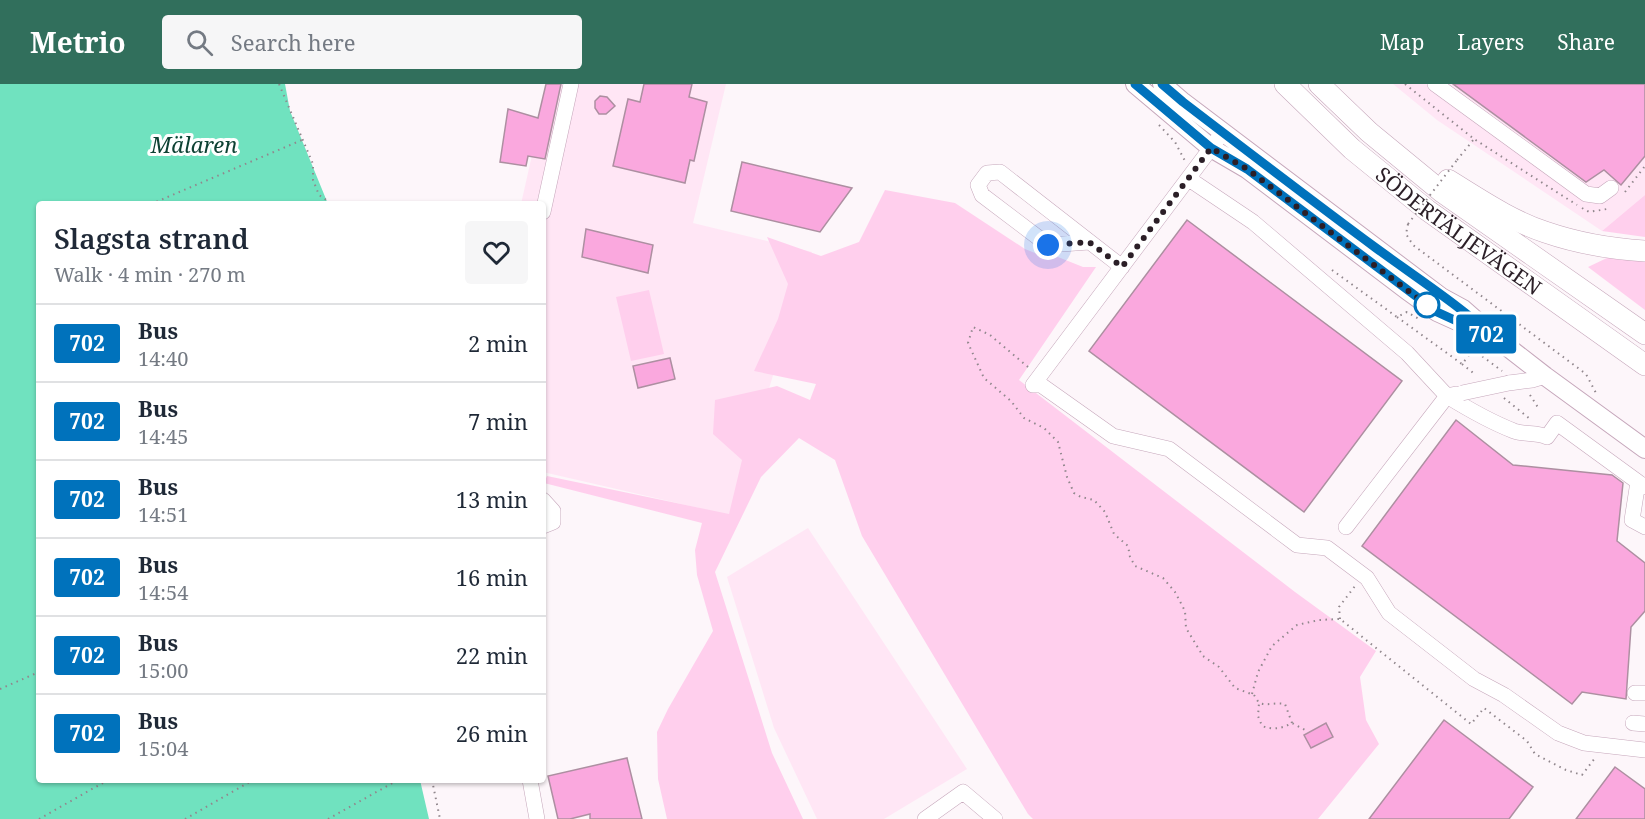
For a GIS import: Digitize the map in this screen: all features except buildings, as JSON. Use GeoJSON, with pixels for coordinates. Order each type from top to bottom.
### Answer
{"type":"FeatureCollection","features":[{"type":"Feature","properties":{"kind":"highway","name":"SÖDERTÄLJEVÄGEN"},"geometry":{"type":"LineString","coordinates":[[1285,84],[1352,149],[1427,210],[1645,365]]}},
{"type":"Feature","properties":{"kind":"highway","name":"SÖDERTÄLJEVÄGEN"},"geometry":{"type":"LineString","coordinates":[[1319,84],[1369,132],[1442,192],[1645,334]]}},
{"type":"Feature","properties":{"kind":"highway"},"geometry":{"type":"LineString","coordinates":[[1369,132],[1510,217],[1536,229],[1590,244],[1645,251]]}},
{"type":"Feature","properties":{"kind":"main road"},"geometry":{"type":"LineString","coordinates":[[1135,84],[1211,148],[1247,169],[1437,312],[1496,339]]}},
{"type":"Feature","properties":{"kind":"main road"},"geometry":{"type":"LineString","coordinates":[[1162,84],[1441,297],[1463,309],[1496,339],[1545,376],[1645,448]]}},
{"type":"Feature","properties":{"kind":"street"},"geometry":{"type":"LineString","coordinates":[[545,201],[571,84]]}},
{"type":"Feature","properties":{"kind":"street"},"geometry":{"type":"LineString","coordinates":[[1435,84],[1586,194],[1600,196],[1611,188]]}},
{"type":"Feature","properties":{"kind":"street"},"geometry":{"type":"LineString","coordinates":[[1033,385],[1223,132]]}},
{"type":"Feature","properties":{"kind":"street"},"geometry":{"type":"LineString","coordinates":[[1089,242],[1048,245],[982,195],[978,185],[987,173],[1000,172],[1122,267]]}},
{"type":"Feature","properties":{"kind":"street"},"geometry":{"type":"LineString","coordinates":[[1193,173],[1455,394],[1467,408],[1516,432],[1541,434],[1547,437],[1557,423],[1642,484],[1632,520],[1645,527]]}},
{"type":"Feature","properties":{"kind":"street"},"geometry":{"type":"LineString","coordinates":[[1346,527],[1455,394],[1545,376]]}},
{"type":"Feature","properties":{"kind":"street"},"geometry":{"type":"LineString","coordinates":[[1033,385],[1041,385],[1113,436],[1169,449],[1297,545],[1327,548],[1364,576],[1389,613],[1474,679],[1504,694],[1558,733],[1584,743],[1645,750]]}},
{"type":"Feature","properties":{"kind":"street"},"geometry":{"type":"LineString","coordinates":[[546,503],[554,512],[553,522],[546,525]]}},
{"type":"Feature","properties":{"kind":"street"},"geometry":{"type":"LineString","coordinates":[[531,783],[537,819]]}},
{"type":"Feature","properties":{"kind":"street"},"geometry":{"type":"LineString","coordinates":[[925,819],[963,792],[995,819]]}},
{"type":"Feature","properties":{"kind":"path"},"geometry":{"type":"LineString","coordinates":[[279,84],[313,164],[313,180],[319,195],[328,201]]}},
{"type":"Feature","properties":{"kind":"path"},"geometry":{"type":"LineString","coordinates":[[1159,125],[1175,142],[1193,173]]}},
{"type":"Feature","properties":{"kind":"path"},"geometry":{"type":"LineString","coordinates":[[1474,139],[1408,224],[1406,234],[1413,245],[1586,374],[1601,402],[1594,412]]}},
{"type":"Feature","properties":{"kind":"path"},"geometry":{"type":"LineString","coordinates":[[158,201],[302,140]]}},
{"type":"Feature","properties":{"kind":"path"},"geometry":{"type":"LineString","coordinates":[[1332,270],[1462,364],[1470,354]]}},
{"type":"Feature","properties":{"kind":"path"},"geometry":{"type":"LineString","coordinates":[[1397,317],[1407,312],[1424,322]]}},
{"type":"Feature","properties":{"kind":"path"},"geometry":{"type":"LineString","coordinates":[[1033,385],[1028,364],[990,334],[973,327],[968,343],[984,378],[1011,401],[1024,418],[1044,428],[1058,442],[1067,477],[1074,493],[1094,500],[1105,512],[1114,534],[1128,546],[1135,566],[1163,578],[1175,592],[1185,611],[1186,628],[1203,656],[1220,667],[1235,688],[1252,694],[1259,703],[1285,704],[1292,723],[1307,731]]}},
{"type":"Feature","properties":{"kind":"path"},"geometry":{"type":"LineString","coordinates":[[1458,338],[1513,382],[1527,390],[1539,409]]}},
{"type":"Feature","properties":{"kind":"path"},"geometry":{"type":"LineString","coordinates":[[1340,619],[1339,607],[1364,576]]}},
{"type":"Feature","properties":{"kind":"path"},"geometry":{"type":"LineString","coordinates":[[1252,694],[1258,672],[1272,646],[1297,625],[1319,620],[1340,619],[1471,724],[1484,708],[1527,741],[1535,754],[1566,770],[1582,775],[1604,746]]}},
{"type":"Feature","properties":{"kind":"path"},"geometry":{"type":"LineString","coordinates":[[0,689],[36,673]]}},
{"type":"Feature","properties":{"kind":"path"},"geometry":{"type":"LineString","coordinates":[[1259,703],[1258,716],[1262,726],[1271,729],[1283,728],[1292,723]]}},
{"type":"Feature","properties":{"kind":"path"},"geometry":{"type":"LineString","coordinates":[[39,819],[103,783]]}},
{"type":"Feature","properties":{"kind":"path"},"geometry":{"type":"LineString","coordinates":[[185,819],[247,783]]}},
{"type":"Feature","properties":{"kind":"path"},"geometry":{"type":"LineString","coordinates":[[328,819],[393,783]]}},
{"type":"Feature","properties":{"kind":"path"},"geometry":{"type":"LineString","coordinates":[[433,783],[440,819]]}},
{"type":"Feature","properties":{"kind":"shaded area"},"geometry":{"type":"Polygon","coordinates":[[[548,84],[726,84],[693,223],[812,252],[729,515],[546,473],[546,201],[522,201],[548,84]]]}},
{"type":"Feature","properties":{"kind":"shaded area"},"geometry":{"type":"Polygon","coordinates":[[[1393,84],[1645,84],[1645,195],[1602,231],[1437,120],[1393,84]]]}},
{"type":"Feature","properties":{"kind":"shaded area"},"geometry":{"type":"Polygon","coordinates":[[[885,190],[955,203],[1025,249],[1040,255],[1053,255],[1083,267],[1096,267],[1019,380],[1295,592],[1376,651],[1360,677],[1366,720],[1379,744],[1318,819],[1033,819],[862,536],[835,460],[799,438],[761,477],[715,572],[772,753],[803,819],[667,819],[658,779],[657,732],[713,631],[697,575],[695,550],[702,523],[546,484],[546,478],[547,476],[729,514],[742,460],[713,434],[715,400],[777,386],[810,400],[816,384],[754,371],[778,319],[788,284],[767,237],[821,256],[859,242],[885,190]]]}},
{"type":"Feature","properties":{"kind":"shaded area"},"geometry":{"type":"Polygon","coordinates":[[[1645,195],[1645,237],[1602,231],[1645,195]]]}},
{"type":"Feature","properties":{"kind":"shaded area"},"geometry":{"type":"Polygon","coordinates":[[[1609,257],[1645,261],[1645,310],[1588,267],[1609,257]]]}},
{"type":"Feature","properties":{"kind":"shaded area"},"geometry":{"type":"Polygon","coordinates":[[[649,290],[664,354],[631,361],[616,297],[649,290]]]}},
{"type":"Feature","properties":{"kind":"shaded area"},"geometry":{"type":"Polygon","coordinates":[[[808,528],[967,769],[884,819],[817,819],[774,728],[727,577],[808,528]]]}},
{"type":"Feature","properties":{"kind":"water","name":"Mälaren"},"geometry":{"type":"Polygon","coordinates":[[[0,84],[285,84],[290,111],[327,201],[36,201],[36,783],[421,783],[429,819],[0,819],[0,84]]]}},
{"type":"Feature","properties":{"kind":"bus line","name":"702"},"geometry":{"type":"LineString","coordinates":[[1135,84],[1211,148],[1247,169],[1437,312],[1496,339],[1463,309],[1441,297],[1354,232],[1162,84]]}},
{"type":"Feature","properties":{"kind":"route"},"geometry":{"type":"LineString","coordinates":[[1048,245],[1089,242],[1122,267],[1211,148],[1247,169],[1427,305]]}}]}
